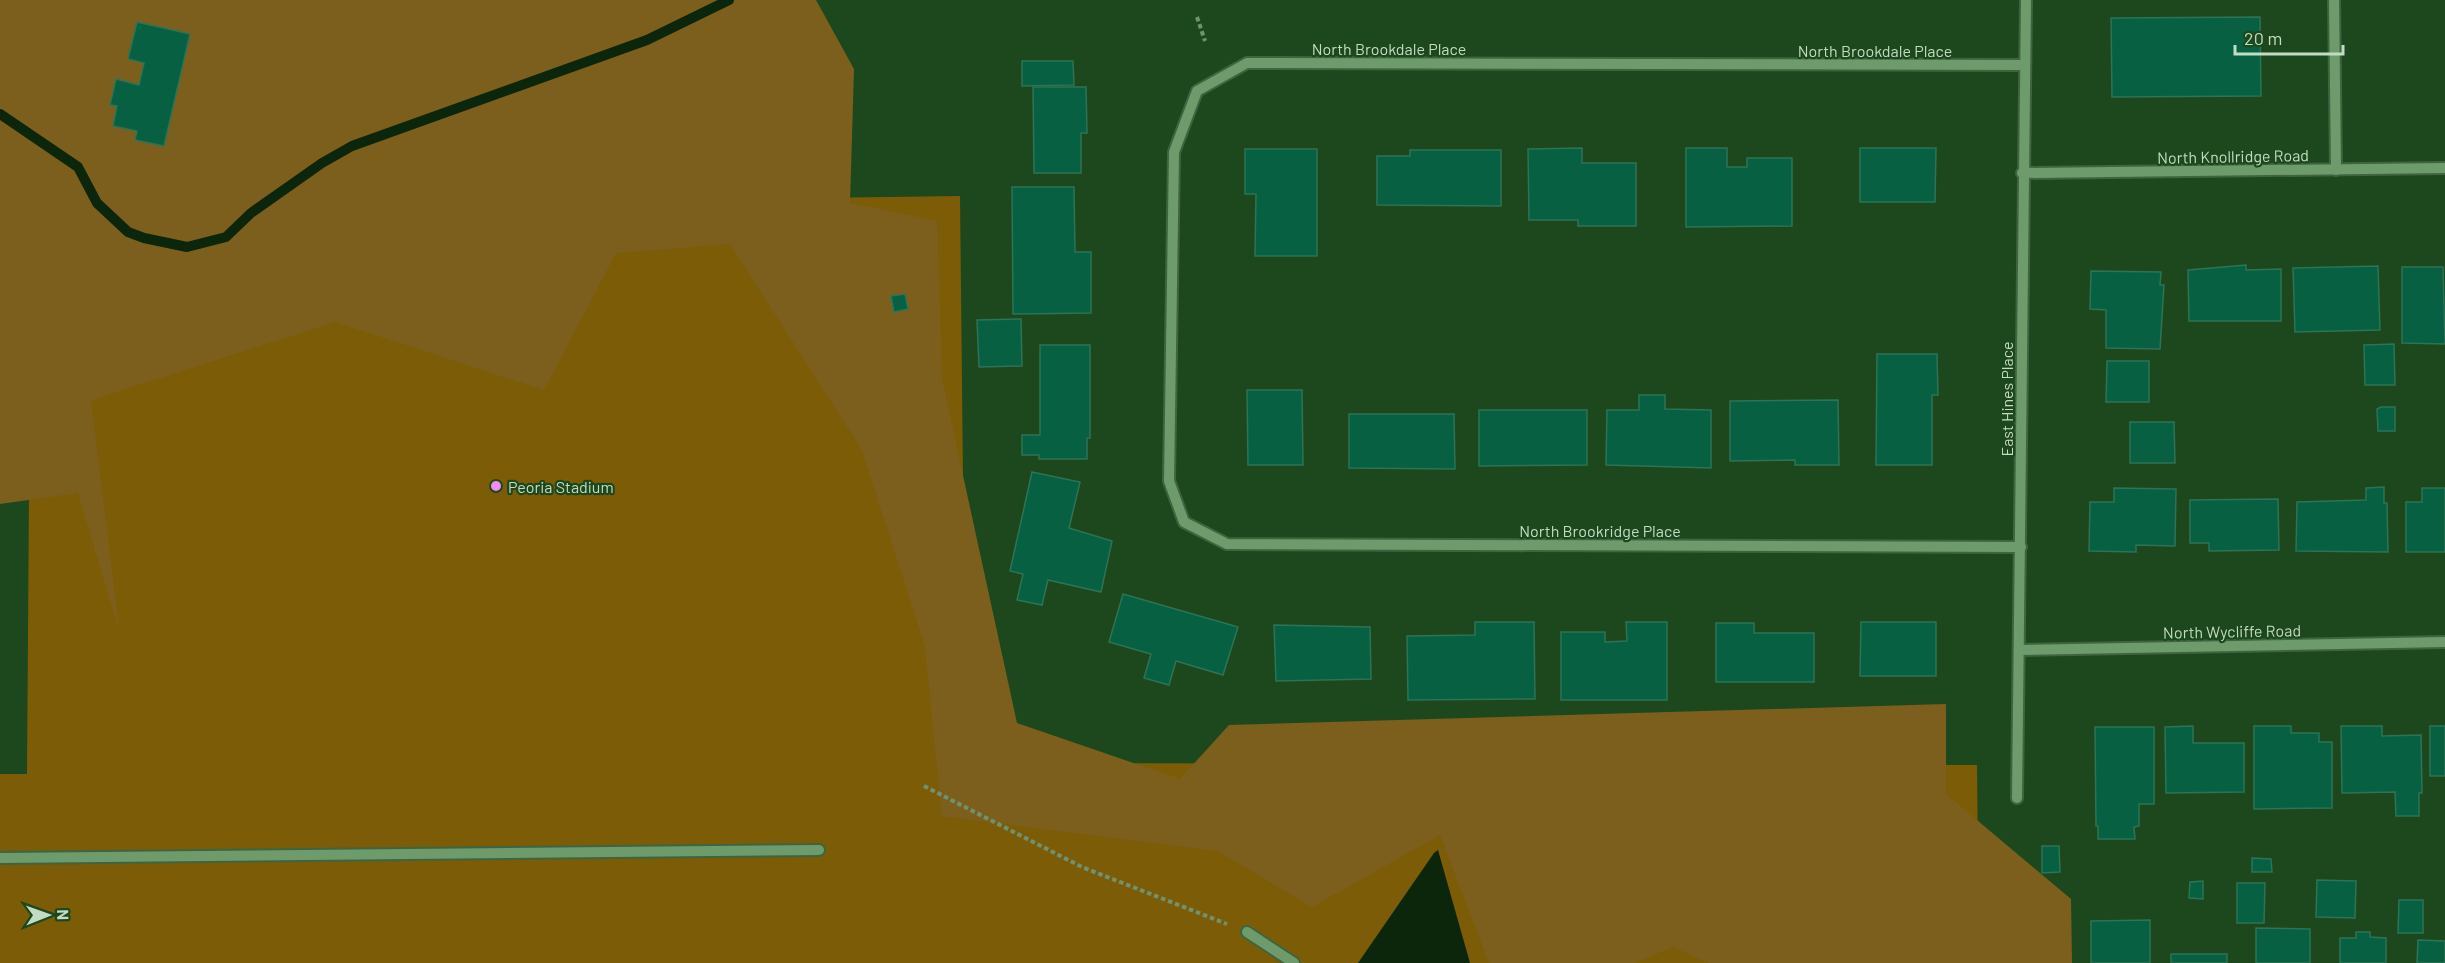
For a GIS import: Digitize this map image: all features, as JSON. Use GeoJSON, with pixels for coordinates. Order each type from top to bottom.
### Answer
{"type":"FeatureCollection","features":[{"type":"Feature","properties":{"kind":"street","name":"East Hines Place"},"geometry":{"type":"LineString","coordinates":[[2017,798],[2025,0]]}},
{"type":"Feature","properties":{"kind":"street"},"geometry":{"type":"LineString","coordinates":[[2334,0],[2336,170]]}},
{"type":"Feature","properties":{"kind":"street","name":"North Brookdale Place"},"geometry":{"type":"LineString","coordinates":[[1184,522],[1169,481],[1174,152],[1197,91],[1247,63],[2025,65]]}},
{"type":"Feature","properties":{"kind":"street","name":"North Knollridge Road"},"geometry":{"type":"LineString","coordinates":[[2022,173],[2445,168]]}},
{"type":"Feature","properties":{"kind":"street","name":"North Brookridge Place"},"geometry":{"type":"LineString","coordinates":[[1184,522],[1227,544],[2021,547]]}},
{"type":"Feature","properties":{"kind":"street","name":"North Wycliffe Road"},"geometry":{"type":"LineString","coordinates":[[2019,650],[2445,642]]}},
{"type":"Feature","properties":{"kind":"street"},"geometry":{"type":"LineString","coordinates":[[0,858],[819,850]]}},
{"type":"Feature","properties":{"kind":"street"},"geometry":{"type":"LineString","coordinates":[[1247,932],[1294,963]]}},
{"type":"Feature","properties":{"kind":"path"},"geometry":{"type":"LineString","coordinates":[[1197,17],[1205,41]]}},
{"type":"Feature","properties":{"kind":"path"},"geometry":{"type":"LineString","coordinates":[[924,786],[1082,867],[1247,932]]}},
{"type":"Feature","properties":{"kind":"shaded area"},"geometry":{"type":"Polygon","coordinates":[[[0,0],[816,0],[854,69],[850,203],[937,221],[942,379],[1017,723],[1180,779],[1229,725],[1946,704],[1946,794],[2071,899],[2072,963],[1709,963],[1673,947],[1634,963],[1489,963],[1440,835],[1312,907],[1218,851],[942,816],[925,646],[862,450],[730,244],[616,253],[544,390],[335,322],[91,400],[119,630],[78,493],[0,504],[0,0]]]}},
{"type":"Feature","properties":{"kind":"shaded area","name":"Peoria Stadium"},"geometry":{"type":"Polygon","coordinates":[[[960,196],[966,763],[1977,765],[1979,963],[0,963],[0,774],[27,774],[31,209],[960,196]]]}},
{"type":"Feature","properties":{"kind":"shaded area"},"geometry":{"type":"Polygon","coordinates":[[[1438,850],[1470,963],[1358,963],[1434,853],[1438,850]]]}},
{"type":"Feature","properties":{"kind":"building"},"geometry":{"type":"Polygon","coordinates":[[[2260,17],[2261,96],[2112,97],[2111,18],[2260,17]]]}},
{"type":"Feature","properties":{"kind":"building"},"geometry":{"type":"Polygon","coordinates":[[[137,22],[190,34],[164,146],[135,140],[137,131],[113,126],[117,106],[110,105],[116,79],[139,85],[144,63],[128,59],[137,22]]]}},
{"type":"Feature","properties":{"kind":"building"},"geometry":{"type":"Polygon","coordinates":[[[1022,61],[1073,61],[1074,85],[1022,86],[1022,61]]]}},
{"type":"Feature","properties":{"kind":"building"},"geometry":{"type":"Polygon","coordinates":[[[1033,87],[1086,87],[1087,133],[1081,133],[1081,173],[1034,173],[1033,87]]]}},
{"type":"Feature","properties":{"kind":"building"},"geometry":{"type":"Polygon","coordinates":[[[1582,148],[1582,163],[1636,163],[1636,226],[1578,226],[1578,220],[1529,220],[1528,149],[1582,148]]]}},
{"type":"Feature","properties":{"kind":"building"},"geometry":{"type":"Polygon","coordinates":[[[1686,148],[1727,148],[1727,167],[1747,167],[1747,158],[1792,158],[1792,226],[1686,227],[1686,148]]]}},
{"type":"Feature","properties":{"kind":"building"},"geometry":{"type":"Polygon","coordinates":[[[1860,148],[1936,148],[1935,202],[1860,202],[1860,148]]]}},
{"type":"Feature","properties":{"kind":"building"},"geometry":{"type":"Polygon","coordinates":[[[1245,149],[1317,149],[1317,256],[1255,256],[1256,194],[1245,194],[1245,149]]]}},
{"type":"Feature","properties":{"kind":"building"},"geometry":{"type":"Polygon","coordinates":[[[1410,150],[1501,150],[1501,206],[1377,205],[1377,156],[1410,156],[1410,150]]]}},
{"type":"Feature","properties":{"kind":"building"},"geometry":{"type":"Polygon","coordinates":[[[1012,187],[1074,187],[1075,252],[1091,252],[1091,313],[1013,314],[1012,187]]]}},
{"type":"Feature","properties":{"kind":"building"},"geometry":{"type":"Polygon","coordinates":[[[2246,265],[2246,270],[2281,269],[2281,321],[2189,321],[2188,270],[2246,265]]]}},
{"type":"Feature","properties":{"kind":"building"},"geometry":{"type":"Polygon","coordinates":[[[2378,266],[2380,330],[2295,332],[2293,268],[2378,266]]]}},
{"type":"Feature","properties":{"kind":"building"},"geometry":{"type":"Polygon","coordinates":[[[2402,267],[2443,267],[2445,344],[2402,343],[2402,267]]]}},
{"type":"Feature","properties":{"kind":"building"},"geometry":{"type":"Polygon","coordinates":[[[2091,271],[2161,272],[2160,285],[2164,285],[2160,349],[2106,348],[2106,310],[2090,309],[2091,271]]]}},
{"type":"Feature","properties":{"kind":"building"},"geometry":{"type":"Polygon","coordinates":[[[905,294],[908,309],[894,312],[891,296],[905,294]]]}},
{"type":"Feature","properties":{"kind":"building"},"geometry":{"type":"Polygon","coordinates":[[[1021,319],[1022,366],[979,367],[977,320],[1021,319]]]}},
{"type":"Feature","properties":{"kind":"building"},"geometry":{"type":"Polygon","coordinates":[[[2394,344],[2395,385],[2365,385],[2364,345],[2394,344]]]}},
{"type":"Feature","properties":{"kind":"building"},"geometry":{"type":"Polygon","coordinates":[[[1040,345],[1090,345],[1090,438],[1087,438],[1087,459],[1039,459],[1039,455],[1022,455],[1022,435],[1040,435],[1040,345]]]}},
{"type":"Feature","properties":{"kind":"building"},"geometry":{"type":"Polygon","coordinates":[[[1877,354],[1937,354],[1938,395],[1932,395],[1932,465],[1876,465],[1877,354]]]}},
{"type":"Feature","properties":{"kind":"building"},"geometry":{"type":"Polygon","coordinates":[[[2107,361],[2149,361],[2149,402],[2106,402],[2107,361]]]}},
{"type":"Feature","properties":{"kind":"building"},"geometry":{"type":"Polygon","coordinates":[[[1247,390],[1302,390],[1303,465],[1248,465],[1247,390]]]}},
{"type":"Feature","properties":{"kind":"building"},"geometry":{"type":"Polygon","coordinates":[[[1639,395],[1665,395],[1665,409],[1711,410],[1711,468],[1606,465],[1607,410],[1639,410],[1639,395]]]}},
{"type":"Feature","properties":{"kind":"building"},"geometry":{"type":"Polygon","coordinates":[[[1838,400],[1839,465],[1795,465],[1795,460],[1730,461],[1730,401],[1838,400]]]}},
{"type":"Feature","properties":{"kind":"building"},"geometry":{"type":"Polygon","coordinates":[[[2395,407],[2395,431],[2378,431],[2377,409],[2395,407]]]}},
{"type":"Feature","properties":{"kind":"building"},"geometry":{"type":"Polygon","coordinates":[[[1479,410],[1587,410],[1587,465],[1479,466],[1479,410]]]}},
{"type":"Feature","properties":{"kind":"building"},"geometry":{"type":"Polygon","coordinates":[[[1349,414],[1454,414],[1455,469],[1349,468],[1349,414]]]}},
{"type":"Feature","properties":{"kind":"building"},"geometry":{"type":"Polygon","coordinates":[[[2130,422],[2174,422],[2175,463],[2130,463],[2130,422]]]}},
{"type":"Feature","properties":{"kind":"building"},"geometry":{"type":"Polygon","coordinates":[[[1032,472],[1080,482],[1069,528],[1112,541],[1101,592],[1048,580],[1042,605],[1017,600],[1023,574],[1010,571],[1032,472]]]}},
{"type":"Feature","properties":{"kind":"building"},"geometry":{"type":"Polygon","coordinates":[[[2384,487],[2384,503],[2387,503],[2388,552],[2296,551],[2297,502],[2366,500],[2366,488],[2384,487]]]}},
{"type":"Feature","properties":{"kind":"building"},"geometry":{"type":"Polygon","coordinates":[[[2114,488],[2176,489],[2175,546],[2136,545],[2136,552],[2089,551],[2090,502],[2114,502],[2114,488]]]}},
{"type":"Feature","properties":{"kind":"building"},"geometry":{"type":"Polygon","coordinates":[[[2422,488],[2445,488],[2445,552],[2406,552],[2406,502],[2422,502],[2422,488]]]}},
{"type":"Feature","properties":{"kind":"building"},"geometry":{"type":"Polygon","coordinates":[[[2278,499],[2279,550],[2209,551],[2209,543],[2190,543],[2190,500],[2278,499]]]}},
{"type":"Feature","properties":{"kind":"building"},"geometry":{"type":"Polygon","coordinates":[[[1123,594],[1238,627],[1223,675],[1176,661],[1169,685],[1144,678],[1151,654],[1109,642],[1123,594]]]}},
{"type":"Feature","properties":{"kind":"building"},"geometry":{"type":"Polygon","coordinates":[[[1475,622],[1534,622],[1535,699],[1408,700],[1407,636],[1475,635],[1475,622]]]}},
{"type":"Feature","properties":{"kind":"building"},"geometry":{"type":"Polygon","coordinates":[[[1626,622],[1667,622],[1667,700],[1561,700],[1561,632],[1605,632],[1605,642],[1627,641],[1626,622]]]}},
{"type":"Feature","properties":{"kind":"building"},"geometry":{"type":"Polygon","coordinates":[[[1861,622],[1936,622],[1936,676],[1860,676],[1861,622]]]}},
{"type":"Feature","properties":{"kind":"building"},"geometry":{"type":"Polygon","coordinates":[[[1716,623],[1754,623],[1754,633],[1814,633],[1814,682],[1716,682],[1716,623]]]}},
{"type":"Feature","properties":{"kind":"building"},"geometry":{"type":"Polygon","coordinates":[[[1274,625],[1370,627],[1371,679],[1276,681],[1274,625]]]}},
{"type":"Feature","properties":{"kind":"building"},"geometry":{"type":"Polygon","coordinates":[[[2193,726],[2193,743],[2244,743],[2244,792],[2166,793],[2165,727],[2193,726]]]}},
{"type":"Feature","properties":{"kind":"building"},"geometry":{"type":"Polygon","coordinates":[[[2254,726],[2291,726],[2291,733],[2319,733],[2319,742],[2332,742],[2332,808],[2254,809],[2254,726]]]}},
{"type":"Feature","properties":{"kind":"building"},"geometry":{"type":"Polygon","coordinates":[[[2341,726],[2382,726],[2382,736],[2421,735],[2422,793],[2419,793],[2419,816],[2396,816],[2395,792],[2342,793],[2341,726]]]}},
{"type":"Feature","properties":{"kind":"building"},"geometry":{"type":"Polygon","coordinates":[[[2430,726],[2445,726],[2445,776],[2430,776],[2430,726]]]}},
{"type":"Feature","properties":{"kind":"building"},"geometry":{"type":"Polygon","coordinates":[[[2095,727],[2154,727],[2154,804],[2139,804],[2139,826],[2134,827],[2135,839],[2098,839],[2095,727]]]}},
{"type":"Feature","properties":{"kind":"building"},"geometry":{"type":"Polygon","coordinates":[[[2042,846],[2059,846],[2060,872],[2042,873],[2042,846]]]}},
{"type":"Feature","properties":{"kind":"building"},"geometry":{"type":"Polygon","coordinates":[[[2252,858],[2271,859],[2272,872],[2252,872],[2252,858]]]}},
{"type":"Feature","properties":{"kind":"building"},"geometry":{"type":"Polygon","coordinates":[[[2317,880],[2356,881],[2355,918],[2316,917],[2317,880]]]}},
{"type":"Feature","properties":{"kind":"building"},"geometry":{"type":"Polygon","coordinates":[[[2203,881],[2203,899],[2189,898],[2190,882],[2203,881]]]}},
{"type":"Feature","properties":{"kind":"building"},"geometry":{"type":"Polygon","coordinates":[[[2237,883],[2265,883],[2264,923],[2237,923],[2237,883]]]}},
{"type":"Feature","properties":{"kind":"building"},"geometry":{"type":"Polygon","coordinates":[[[2399,900],[2423,900],[2423,933],[2398,933],[2399,900]]]}},
{"type":"Feature","properties":{"kind":"building"},"geometry":{"type":"Polygon","coordinates":[[[2150,920],[2150,963],[2091,963],[2091,921],[2150,920]]]}},
{"type":"Feature","properties":{"kind":"building"},"geometry":{"type":"Polygon","coordinates":[[[2256,928],[2310,929],[2310,963],[2256,963],[2256,928]]]}},
{"type":"Feature","properties":{"kind":"building"},"geometry":{"type":"Polygon","coordinates":[[[2356,932],[2370,932],[2370,937],[2386,938],[2386,963],[2340,963],[2340,938],[2356,938],[2356,932]]]}},
{"type":"Feature","properties":{"kind":"building"},"geometry":{"type":"Polygon","coordinates":[[[2418,940],[2445,941],[2445,963],[2417,963],[2418,940]]]}},
{"type":"Feature","properties":{"kind":"building"},"geometry":{"type":"Polygon","coordinates":[[[2171,954],[2227,954],[2227,963],[2171,963],[2171,954]]]}},
{"type":"Feature","properties":{"kind":"waterway"},"geometry":{"type":"LineString","coordinates":[[0,114],[78,167],[97,203],[128,232],[144,238],[187,247],[226,237],[251,213],[322,163],[352,146],[647,40],[729,0]]}},
{"type":"Feature","properties":{"kind":"place","name":"Peoria Stadium"},"geometry":{"type":"Point","coordinates":[496,486]}}]}
